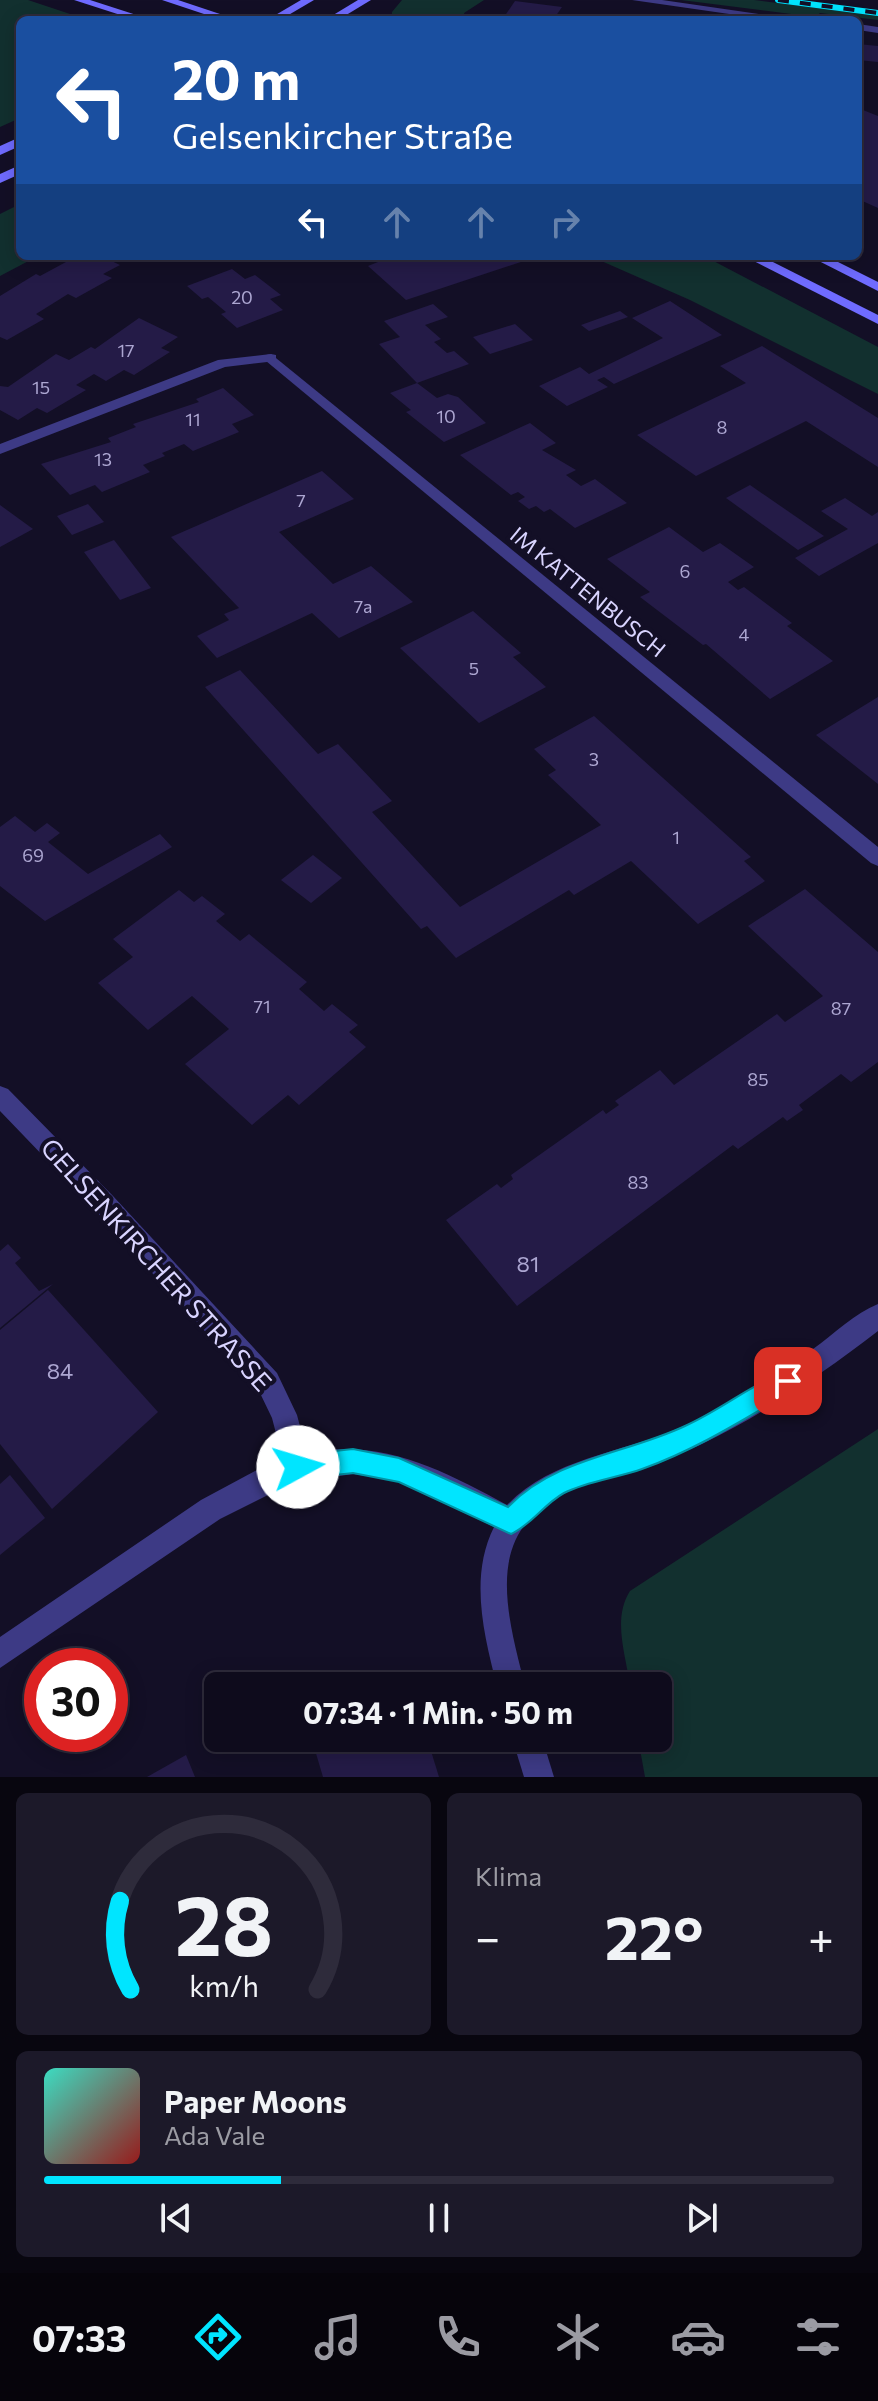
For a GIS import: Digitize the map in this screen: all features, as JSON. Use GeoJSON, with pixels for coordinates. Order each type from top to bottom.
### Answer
{"type":"FeatureCollection","features":[{"type":"Feature","properties":{"kind":"main road"},"geometry":{"type":"LineString","coordinates":[[79,0],[134,16]]}},
{"type":"Feature","properties":{"kind":"main road"},"geometry":{"type":"LineString","coordinates":[[167,0],[220,16]]}},
{"type":"Feature","properties":{"kind":"main road"},"geometry":{"type":"LineString","coordinates":[[279,16],[309,0]]}},
{"type":"Feature","properties":{"kind":"main road"},"geometry":{"type":"LineString","coordinates":[[337,16],[366,0]]}},
{"type":"Feature","properties":{"kind":"main road"},"geometry":{"type":"LineString","coordinates":[[101,6],[113,16]]}},
{"type":"Feature","properties":{"kind":"main road"},"geometry":{"type":"LineString","coordinates":[[759,260],[878,320]]}},
{"type":"Feature","properties":{"kind":"main road"},"geometry":{"type":"LineString","coordinates":[[824,260],[878,287]]}},
{"type":"Feature","properties":{"kind":"street"},"geometry":{"type":"LineString","coordinates":[[637,0],[764,16]]}},
{"type":"Feature","properties":{"kind":"street","name":"IM KATTENBUSCH"},"geometry":{"type":"LineString","coordinates":[[0,449],[223,363],[271,358],[878,858]]}},
{"type":"Feature","properties":{"kind":"street","name":"GELSENKIRCHER STRASSE"},"geometry":{"type":"LineString","coordinates":[[0,1096],[105,1204],[268,1382],[284,1415],[298,1467]]}},
{"type":"Feature","properties":{"kind":"street"},"geometry":{"type":"LineString","coordinates":[[508,1672],[492,1595],[494,1555],[511,1522],[532,1499],[562,1481],[642,1457],[696,1434],[788,1381],[878,1316]]}},
{"type":"Feature","properties":{"kind":"street"},"geometry":{"type":"LineString","coordinates":[[0,1654],[214,1507],[253,1484],[298,1467],[353,1461],[399,1470],[457,1493],[511,1522]]}},
{"type":"Feature","properties":{"kind":"street"},"geometry":{"type":"LineString","coordinates":[[531,1752],[539,1777]]}},
{"type":"Feature","properties":{"kind":"green space"},"geometry":{"type":"Polygon","coordinates":[[[0,0],[28,0],[76,16],[16,16],[16,120],[0,127],[0,0]]]}},
{"type":"Feature","properties":{"kind":"green space"},"geometry":{"type":"Polygon","coordinates":[[[402,0],[484,0],[464,13],[465,16],[392,16],[402,0]]]}},
{"type":"Feature","properties":{"kind":"green space"},"geometry":{"type":"Polygon","coordinates":[[[681,0],[754,0],[878,16],[878,20],[820,13],[807,16],[681,0]]]}},
{"type":"Feature","properties":{"kind":"green space"},"geometry":{"type":"Polygon","coordinates":[[[16,206],[16,260],[30,260],[0,276],[0,214],[16,206]]]}},
{"type":"Feature","properties":{"kind":"green space"},"geometry":{"type":"Polygon","coordinates":[[[599,260],[712,260],[878,347],[878,394],[690,300],[599,260]]]}},
{"type":"Feature","properties":{"kind":"green space"},"geometry":{"type":"Polygon","coordinates":[[[878,1429],[878,1777],[645,1777],[641,1752],[672,1752],[672,1672],[627,1672],[621,1625],[630,1591],[878,1429]]]}},
{"type":"Feature","properties":{"kind":"building"},"geometry":{"type":"Polygon","coordinates":[[[515,1],[562,7],[556,16],[505,16],[515,1]]]}},
{"type":"Feature","properties":{"kind":"building"},"geometry":{"type":"Polygon","coordinates":[[[862,44],[878,46],[878,62],[862,60],[862,44]]]}},
{"type":"Feature","properties":{"kind":"building"},"geometry":{"type":"Polygon","coordinates":[[[862,110],[878,116],[878,208],[862,201],[862,110]]]}},
{"type":"Feature","properties":{"kind":"building"},"geometry":{"type":"Polygon","coordinates":[[[62,260],[109,260],[120,265],[103,274],[112,278],[76,298],[68,294],[36,314],[44,319],[7,340],[0,337],[0,296],[36,274],[40,276],[66,262],[62,260]]]}},
{"type":"Feature","properties":{"kind":"building"},"geometry":{"type":"Polygon","coordinates":[[[383,260],[527,260],[406,300],[368,266],[383,260]]]}},
{"type":"Feature","properties":{"kind":"building"},"geometry":{"type":"Polygon","coordinates":[[[232,269],[245,279],[255,275],[281,295],[270,299],[283,310],[237,328],[221,314],[226,312],[208,297],[202,299],[187,286],[232,269]]]}},
{"type":"Feature","properties":{"kind":"building"},"geometry":{"type":"Polygon","coordinates":[[[670,301],[722,335],[614,384],[604,377],[597,380],[608,387],[567,406],[539,386],[580,367],[589,374],[663,338],[632,318],[670,301]]]}},
{"type":"Feature","properties":{"kind":"building"},"geometry":{"type":"Polygon","coordinates":[[[433,304],[448,317],[425,325],[441,339],[434,342],[447,353],[454,351],[469,364],[417,383],[379,344],[400,337],[384,321],[433,304]]]}},
{"type":"Feature","properties":{"kind":"building"},"geometry":{"type":"Polygon","coordinates":[[[620,311],[628,317],[589,331],[581,325],[620,311]]]}},
{"type":"Feature","properties":{"kind":"building"},"geometry":{"type":"Polygon","coordinates":[[[139,318],[178,337],[161,348],[170,352],[134,375],[124,370],[106,381],[94,374],[76,385],[86,390],[47,413],[37,408],[18,420],[0,410],[0,386],[8,387],[56,354],[69,360],[91,347],[95,349],[139,318]]]}},
{"type":"Feature","properties":{"kind":"building"},"geometry":{"type":"Polygon","coordinates":[[[515,324],[533,340],[490,354],[473,337],[515,324]]]}},
{"type":"Feature","properties":{"kind":"building"},"geometry":{"type":"Polygon","coordinates":[[[762,346],[878,418],[878,467],[806,421],[696,476],[637,435],[746,383],[720,366],[762,346]]]}},
{"type":"Feature","properties":{"kind":"building"},"geometry":{"type":"Polygon","coordinates":[[[417,383],[437,398],[448,394],[458,397],[486,423],[444,442],[406,412],[411,410],[390,393],[417,383]]]}},
{"type":"Feature","properties":{"kind":"building"},"geometry":{"type":"Polygon","coordinates":[[[223,388],[254,415],[232,424],[239,432],[193,451],[184,444],[162,453],[165,456],[143,465],[150,472],[102,492],[95,485],[70,495],[41,464],[111,442],[108,438],[136,427],[133,424],[199,402],[196,399],[223,388]]]}},
{"type":"Feature","properties":{"kind":"building"},"geometry":{"type":"Polygon","coordinates":[[[530,423],[556,443],[542,450],[576,470],[566,475],[581,486],[595,479],[627,503],[575,528],[550,509],[544,512],[536,506],[529,509],[518,501],[525,497],[518,492],[511,495],[460,455],[530,423]]]}},
{"type":"Feature","properties":{"kind":"building"},"geometry":{"type":"Polygon","coordinates":[[[322,471],[354,499],[279,532],[333,584],[371,566],[413,602],[339,638],[312,613],[217,658],[197,636],[229,620],[224,614],[239,608],[171,537],[322,471]]]}},
{"type":"Feature","properties":{"kind":"building"},"geometry":{"type":"Polygon","coordinates":[[[750,485],[824,536],[798,550],[726,498],[750,485]]]}},
{"type":"Feature","properties":{"kind":"building"},"geometry":{"type":"Polygon","coordinates":[[[845,498],[872,516],[878,512],[878,543],[819,576],[795,558],[848,529],[821,511],[845,498]]]}},
{"type":"Feature","properties":{"kind":"building"},"geometry":{"type":"Polygon","coordinates":[[[88,504],[104,522],[72,535],[57,516],[88,504]]]}},
{"type":"Feature","properties":{"kind":"building"},"geometry":{"type":"Polygon","coordinates":[[[0,505],[33,529],[0,547],[0,505]]]}},
{"type":"Feature","properties":{"kind":"building"},"geometry":{"type":"Polygon","coordinates":[[[669,527],[703,552],[720,543],[754,567],[728,582],[738,590],[744,587],[792,623],[787,626],[833,661],[770,699],[706,644],[703,645],[640,597],[650,592],[607,559],[669,527]]]}},
{"type":"Feature","properties":{"kind":"building"},"geometry":{"type":"Polygon","coordinates":[[[114,540],[151,588],[120,600],[84,552],[114,540]]]}},
{"type":"Feature","properties":{"kind":"building"},"geometry":{"type":"Polygon","coordinates":[[[473,611],[521,653],[513,657],[546,687],[479,723],[400,648],[473,611]]]}},
{"type":"Feature","properties":{"kind":"building"},"geometry":{"type":"Polygon","coordinates":[[[240,670],[318,754],[338,744],[392,801],[372,812],[460,907],[601,825],[548,775],[556,770],[534,749],[594,716],[751,857],[744,861],[765,881],[698,924],[631,861],[574,895],[569,890],[456,958],[427,926],[421,929],[205,687],[240,670]]]}},
{"type":"Feature","properties":{"kind":"building"},"geometry":{"type":"Polygon","coordinates":[[[878,697],[878,784],[816,735],[878,697]]]}},
{"type":"Feature","properties":{"kind":"building"},"geometry":{"type":"Polygon","coordinates":[[[15,816],[35,832],[47,823],[60,833],[48,842],[88,874],[160,834],[172,847],[45,921],[0,886],[0,827],[15,816]]]}},
{"type":"Feature","properties":{"kind":"building"},"geometry":{"type":"Polygon","coordinates":[[[313,855],[342,878],[311,903],[281,880],[313,855]]]}},
{"type":"Feature","properties":{"kind":"building"},"geometry":{"type":"Polygon","coordinates":[[[805,889],[878,952],[878,1062],[851,1082],[841,1074],[799,1105],[803,1110],[787,1121],[783,1117],[738,1149],[733,1145],[517,1306],[446,1220],[497,1184],[501,1188],[513,1179],[511,1175],[603,1110],[606,1114],[619,1105],[615,1101],[660,1070],[674,1085],[777,1014],[785,1022],[823,996],[748,926],[805,889]]]}},
{"type":"Feature","properties":{"kind":"building"},"geometry":{"type":"Polygon","coordinates":[[[179,890],[194,902],[202,896],[225,914],[216,921],[240,941],[249,934],[307,982],[299,989],[324,1011],[332,1004],[358,1025],[349,1032],[366,1047],[299,1105],[288,1095],[252,1125],[185,1064],[229,1029],[192,996],[148,1030],[98,983],[133,957],[113,939],[179,890]]]}},
{"type":"Feature","properties":{"kind":"building"},"geometry":{"type":"Polygon","coordinates":[[[8,1244],[21,1258],[15,1263],[39,1291],[53,1284],[0,1328],[0,1251],[8,1244]]]}},
{"type":"Feature","properties":{"kind":"building"},"geometry":{"type":"Polygon","coordinates":[[[48,1290],[158,1412],[52,1509],[0,1444],[0,1330],[48,1290]]]}},
{"type":"Feature","properties":{"kind":"building"},"geometry":{"type":"Polygon","coordinates":[[[10,1475],[45,1518],[0,1555],[0,1484],[10,1475]]]}},
{"type":"Feature","properties":{"kind":"building"},"geometry":{"type":"Polygon","coordinates":[[[316,1752],[431,1752],[439,1777],[323,1777],[316,1752]]]}},
{"type":"Feature","properties":{"kind":"building"},"geometry":{"type":"Polygon","coordinates":[[[186,1755],[195,1777],[147,1777],[186,1755]]]}},
{"type":"Feature","properties":{"kind":"railway"},"geometry":{"type":"LineString","coordinates":[[778,0],[878,13]]}},
{"type":"Feature","properties":{"kind":"route"},"geometry":{"type":"LineString","coordinates":[[298,1467],[353,1461],[399,1470],[457,1493],[511,1522],[532,1499],[562,1481],[642,1457],[696,1434],[788,1381]]}}]}
